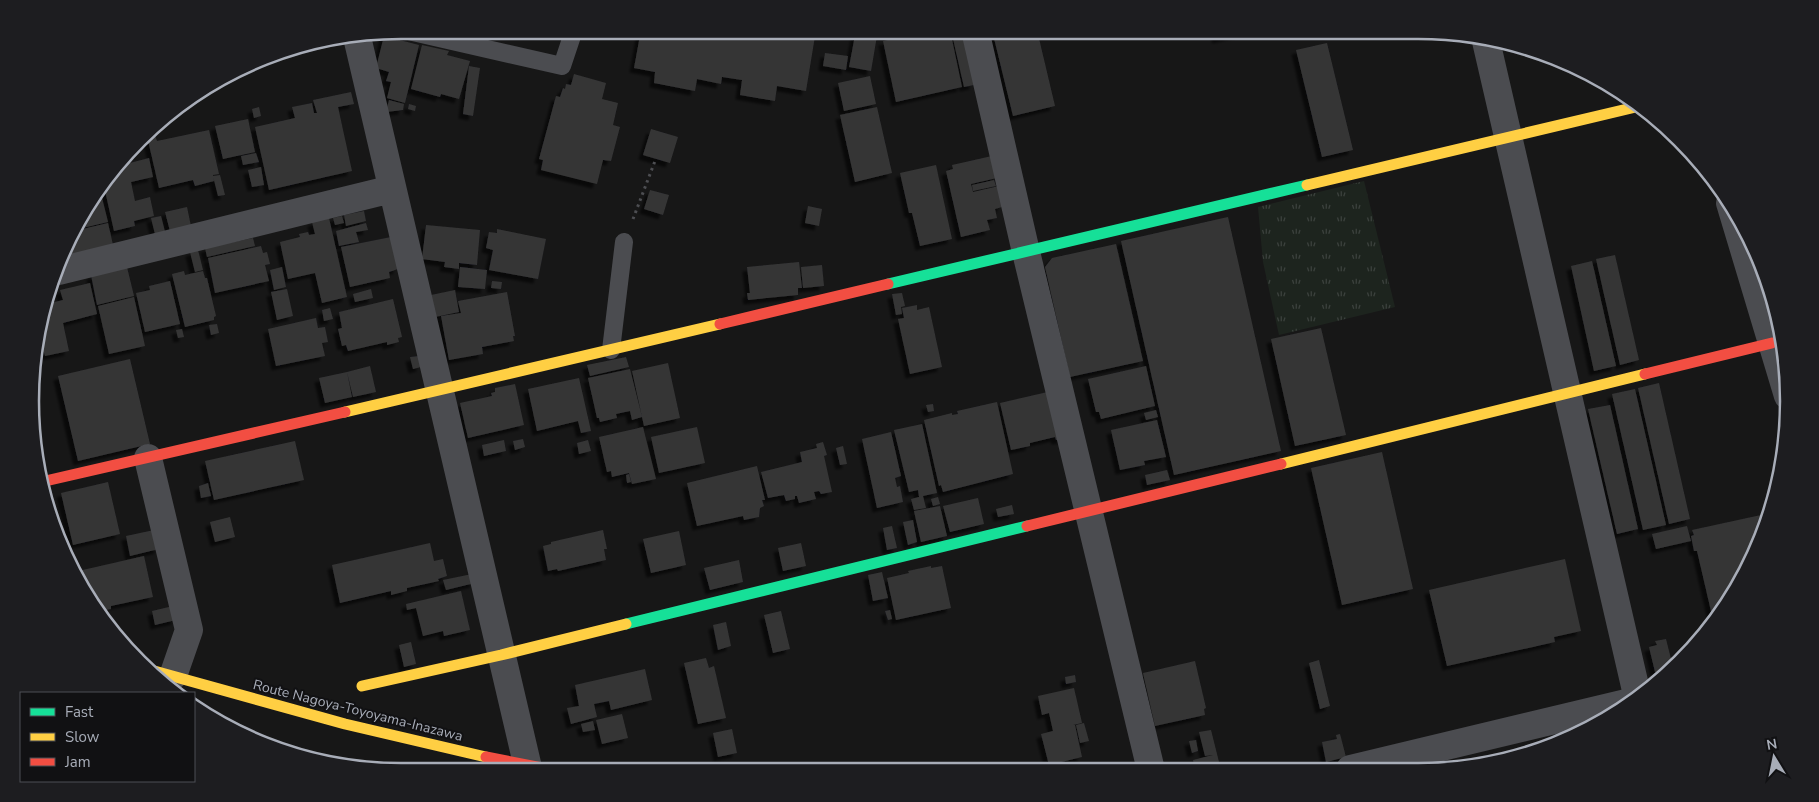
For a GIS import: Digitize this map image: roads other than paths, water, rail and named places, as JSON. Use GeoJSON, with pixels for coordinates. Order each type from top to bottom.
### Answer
{"type":"FeatureCollection","features":[{"type":"Feature","properties":{"kind":"street"},"geometry":{"type":"LineString","coordinates":[[977,39],[1026,252],[1149,763]]}},
{"type":"Feature","properties":{"kind":"street"},"geometry":{"type":"LineString","coordinates":[[358,42],[527,763]]}},
{"type":"Feature","properties":{"kind":"street"},"geometry":{"type":"LineString","coordinates":[[1487,46],[1636,690]]}},
{"type":"Feature","properties":{"kind":"street"},"geometry":{"type":"LineString","coordinates":[[48,480],[439,391],[1631,108]]}},
{"type":"Feature","properties":{"kind":"street"},"geometry":{"type":"LineString","coordinates":[[64,269],[392,190]]}},
{"type":"Feature","properties":{"kind":"street"},"geometry":{"type":"LineString","coordinates":[[1741,238],[1775,339]]}},
{"type":"Feature","properties":{"kind":"street"},"geometry":{"type":"LineString","coordinates":[[362,686],[501,655],[1568,394],[1777,353]]}},
{"type":"Feature","properties":{"kind":"street"},"geometry":{"type":"LineString","coordinates":[[148,458],[189,630],[173,676]]}},
{"type":"Feature","properties":{"kind":"street","name":"Route Nagoya-Toyoyama-Inazawa"},"geometry":{"type":"LineString","coordinates":[[161,672],[345,724],[507,763]]}},
{"type":"Feature","properties":{"kind":"street"},"geometry":{"type":"LineString","coordinates":[[1375,763],[1613,706]]}},
{"type":"Feature","properties":{"kind":"lane"},"geometry":{"type":"LineString","coordinates":[[444,39],[562,66],[571,39]]}},
{"type":"Feature","properties":{"kind":"lane"},"geometry":{"type":"LineString","coordinates":[[611,350],[624,242]]}}]}
